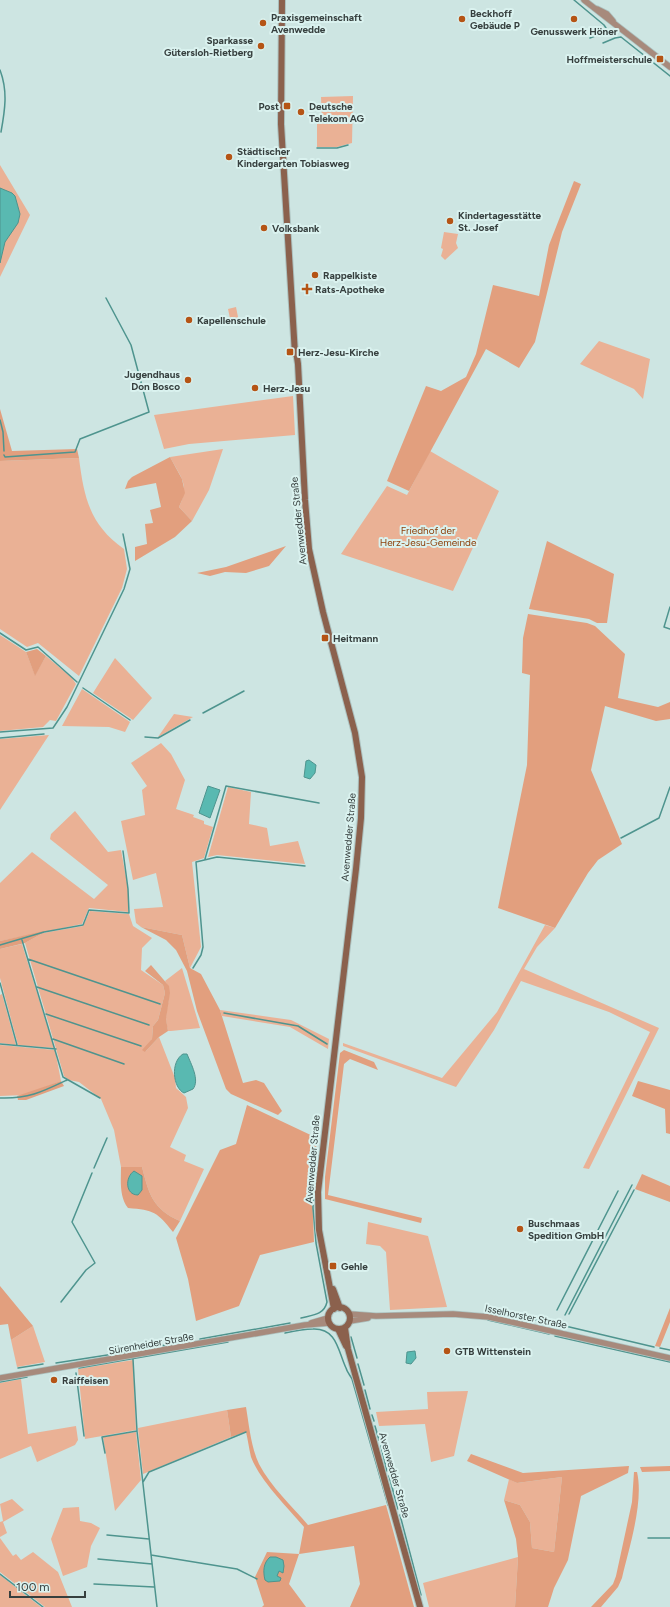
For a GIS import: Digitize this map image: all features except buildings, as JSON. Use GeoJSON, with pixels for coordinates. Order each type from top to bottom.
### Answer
{"type":"FeatureCollection","features":[{"type":"Feature","properties":{"kind":"main road","name":"Avenwedder Straße"},"geometry":{"type":"LineString","coordinates":[[279,0],[278,35],[279,77],[281,85]]}},
{"type":"Feature","properties":{"kind":"main road","name":"Avenwedder Straße"},"geometry":{"type":"LineString","coordinates":[[282,0],[281,85],[282,114],[284,120],[284,187],[286,192],[290,251],[289,273],[292,286],[296,351],[298,359],[309,549],[317,591],[355,733],[362,777],[361,818],[357,862],[319,1184],[320,1230],[329,1280],[337,1308]]}},
{"type":"Feature","properties":{"kind":"main road"},"geometry":{"type":"LineString","coordinates":[[337,1308],[349,1314],[350,1321],[341,1329],[329,1320],[337,1308]]}},
{"type":"Feature","properties":{"kind":"main road","name":"Avenwedder Straße"},"geometry":{"type":"LineString","coordinates":[[341,1329],[348,1349],[420,1607]]}},
{"type":"Feature","properties":{"kind":"street"},"geometry":{"type":"LineString","coordinates":[[584,0],[607,14],[616,25],[670,67]]}},
{"type":"Feature","properties":{"kind":"street","name":"Isselhorster Straße"},"geometry":{"type":"LineString","coordinates":[[349,1314],[376,1316],[453,1314],[489,1317],[670,1358]]}},
{"type":"Feature","properties":{"kind":"street","name":"Isselhorster Straße"},"geometry":{"type":"LineString","coordinates":[[350,1321],[376,1316]]}},
{"type":"Feature","properties":{"kind":"street","name":"Sürenheider Straße"},"geometry":{"type":"LineString","coordinates":[[0,1378],[329,1320]]}},
{"type":"Feature","properties":{"kind":"green space"},"geometry":{"type":"Polygon","coordinates":[[[353,96],[352,143],[337,147],[317,147],[317,122],[322,121],[321,97],[353,96]]]}},
{"type":"Feature","properties":{"kind":"green space"},"geometry":{"type":"Polygon","coordinates":[[[0,165],[30,215],[0,277],[0,165]]]}},
{"type":"Feature","properties":{"kind":"green space"},"geometry":{"type":"Polygon","coordinates":[[[444,232],[458,234],[456,243],[458,248],[445,260],[441,256],[444,232]]]}},
{"type":"Feature","properties":{"kind":"green space"},"geometry":{"type":"Polygon","coordinates":[[[236,307],[239,322],[231,323],[228,309],[236,307]]]}},
{"type":"Feature","properties":{"kind":"green space"},"geometry":{"type":"Polygon","coordinates":[[[599,341],[650,359],[643,399],[634,389],[580,364],[599,341]]]}},
{"type":"Feature","properties":{"kind":"green space"},"geometry":{"type":"Polygon","coordinates":[[[293,396],[295,435],[189,444],[164,449],[154,415],[293,396]]]}},
{"type":"Feature","properties":{"kind":"green space"},"geometry":{"type":"Polygon","coordinates":[[[223,449],[209,490],[192,521],[179,507],[184,492],[183,481],[170,457],[223,449]]]}},
{"type":"Feature","properties":{"kind":"green space","name":"Friedhof der Herz-Jesu-Gemeinde"},"geometry":{"type":"Polygon","coordinates":[[[430,451],[499,491],[453,591],[341,554],[387,486],[407,495],[430,451]]]}},
{"type":"Feature","properties":{"kind":"green space"},"geometry":{"type":"Polygon","coordinates":[[[79,458],[83,486],[91,510],[103,530],[124,549],[127,569],[122,588],[79,676],[38,643],[27,647],[0,629],[0,461],[79,458]]]}},
{"type":"Feature","properties":{"kind":"green space"},"geometry":{"type":"Polygon","coordinates":[[[0,635],[26,652],[35,675],[46,656],[72,678],[76,684],[56,721],[50,720],[43,727],[0,731],[0,635]]]}},
{"type":"Feature","properties":{"kind":"green space"},"geometry":{"type":"Polygon","coordinates":[[[115,658],[152,698],[133,720],[93,693],[115,658]]]}},
{"type":"Feature","properties":{"kind":"green space"},"geometry":{"type":"Polygon","coordinates":[[[82,689],[130,722],[125,732],[109,727],[62,726],[82,689]]]}},
{"type":"Feature","properties":{"kind":"green space"},"geometry":{"type":"Polygon","coordinates":[[[174,714],[193,717],[158,737],[174,714]]]}},
{"type":"Feature","properties":{"kind":"green space"},"geometry":{"type":"Polygon","coordinates":[[[49,735],[0,810],[0,739],[49,735]]]}},
{"type":"Feature","properties":{"kind":"green space"},"geometry":{"type":"Polygon","coordinates":[[[161,743],[171,754],[185,780],[176,809],[194,815],[193,817],[204,821],[204,824],[213,827],[204,858],[192,862],[201,947],[190,968],[182,935],[141,927],[136,923],[134,909],[163,907],[156,873],[133,880],[121,821],[145,815],[142,790],[147,786],[131,763],[161,743]]]}},
{"type":"Feature","properties":{"kind":"green space"},"geometry":{"type":"Polygon","coordinates":[[[228,787],[251,792],[249,824],[267,828],[270,846],[298,841],[305,864],[217,855],[208,857],[228,787]]]}},
{"type":"Feature","properties":{"kind":"green space"},"geometry":{"type":"Polygon","coordinates":[[[75,811],[108,852],[121,850],[128,888],[128,912],[89,908],[82,924],[0,941],[0,883],[32,852],[94,899],[108,885],[50,839],[51,834],[75,811]]]}},
{"type":"Feature","properties":{"kind":"green space"},"geometry":{"type":"Polygon","coordinates":[[[90,911],[129,914],[133,926],[152,938],[142,948],[141,970],[163,985],[165,993],[158,1020],[153,1026],[152,1039],[145,1052],[159,1037],[175,1078],[176,1088],[186,1097],[188,1108],[170,1147],[186,1155],[184,1161],[204,1169],[180,1221],[158,1206],[147,1186],[142,1167],[121,1167],[114,1130],[101,1099],[79,1082],[69,1080],[64,1076],[25,943],[43,933],[83,926],[90,911]]]}},
{"type":"Feature","properties":{"kind":"green space"},"geometry":{"type":"Polygon","coordinates":[[[545,925],[555,928],[537,947],[524,969],[659,1028],[589,1169],[583,1168],[650,1032],[609,1012],[521,981],[494,1030],[456,1087],[343,1046],[343,1043],[442,1078],[497,1012],[545,925]]]}},
{"type":"Feature","properties":{"kind":"green space"},"geometry":{"type":"Polygon","coordinates":[[[22,944],[54,1048],[18,1045],[0,978],[0,949],[22,944]]]}},
{"type":"Feature","properties":{"kind":"green space"},"geometry":{"type":"Polygon","coordinates":[[[182,968],[200,1028],[168,1031],[166,1013],[169,990],[165,981],[182,968]]]}},
{"type":"Feature","properties":{"kind":"green space"},"geometry":{"type":"Polygon","coordinates":[[[2,994],[16,1045],[0,1043],[0,995],[2,994]]]}},
{"type":"Feature","properties":{"kind":"green space"},"geometry":{"type":"Polygon","coordinates":[[[220,1010],[291,1020],[329,1039],[328,1049],[290,1027],[222,1016],[220,1010]]]}},
{"type":"Feature","properties":{"kind":"green space"},"geometry":{"type":"Polygon","coordinates":[[[0,1045],[55,1050],[61,1081],[24,1095],[0,1096],[0,1045]]]}},
{"type":"Feature","properties":{"kind":"green space"},"geometry":{"type":"Polygon","coordinates":[[[368,1222],[428,1236],[447,1307],[390,1310],[386,1252],[380,1246],[366,1244],[368,1222]]]}},
{"type":"Feature","properties":{"kind":"green space"},"geometry":{"type":"Polygon","coordinates":[[[33,1326],[45,1362],[17,1367],[11,1340],[33,1326]]]}},
{"type":"Feature","properties":{"kind":"green space"},"geometry":{"type":"Polygon","coordinates":[[[133,1360],[136,1430],[85,1439],[78,1369],[133,1360]]]}},
{"type":"Feature","properties":{"kind":"green space"},"geometry":{"type":"Polygon","coordinates":[[[21,1379],[28,1434],[76,1426],[78,1440],[75,1445],[37,1462],[31,1446],[0,1459],[0,1383],[21,1379]]]}},
{"type":"Feature","properties":{"kind":"green space"},"geometry":{"type":"Polygon","coordinates":[[[468,1391],[454,1456],[431,1462],[425,1424],[379,1426],[376,1412],[428,1409],[427,1392],[468,1391]]]}},
{"type":"Feature","properties":{"kind":"green space"},"geometry":{"type":"Polygon","coordinates":[[[227,1410],[231,1437],[143,1474],[138,1428],[227,1410]]]}},
{"type":"Feature","properties":{"kind":"green space"},"geometry":{"type":"Polygon","coordinates":[[[136,1432],[141,1480],[115,1511],[103,1437],[136,1432]]]}},
{"type":"Feature","properties":{"kind":"green space"},"geometry":{"type":"Polygon","coordinates":[[[562,1477],[554,1552],[532,1548],[530,1522],[520,1505],[504,1500],[509,1479],[517,1483],[562,1477]]]}},
{"type":"Feature","properties":{"kind":"green space"},"geometry":{"type":"Polygon","coordinates":[[[12,1499],[24,1510],[3,1522],[7,1533],[0,1537],[0,1522],[3,1521],[0,1504],[12,1499]]]}},
{"type":"Feature","properties":{"kind":"green space"},"geometry":{"type":"Polygon","coordinates":[[[79,1507],[80,1521],[91,1523],[100,1528],[91,1546],[87,1567],[63,1576],[51,1539],[63,1508],[79,1507]]]}},
{"type":"Feature","properties":{"kind":"green space"},"geometry":{"type":"Polygon","coordinates":[[[0,1538],[13,1556],[16,1554],[21,1560],[33,1552],[58,1572],[72,1607],[45,1607],[0,1572],[0,1538]]]}},
{"type":"Feature","properties":{"kind":"green space"},"geometry":{"type":"Polygon","coordinates":[[[518,1557],[515,1607],[429,1607],[423,1583],[518,1557]]]}},
{"type":"Feature","properties":{"kind":"green space"},"geometry":{"type":"Polygon","coordinates":[[[0,1575],[41,1607],[0,1607],[0,1575]]]}},
{"type":"Feature","properties":{"kind":"shaded area"},"geometry":{"type":"Polygon","coordinates":[[[574,181],[581,184],[562,232],[535,342],[519,368],[486,349],[409,491],[387,481],[426,386],[441,391],[466,377],[476,354],[493,285],[539,296],[549,245],[574,181]]]}},
{"type":"Feature","properties":{"kind":"shaded area"},"geometry":{"type":"Polygon","coordinates":[[[0,409],[12,451],[77,449],[79,458],[0,461],[0,409]]]}},
{"type":"Feature","properties":{"kind":"shaded area"},"geometry":{"type":"Polygon","coordinates":[[[170,457],[182,479],[185,493],[179,507],[192,521],[175,537],[135,561],[135,547],[147,544],[145,524],[153,523],[150,510],[161,507],[156,483],[125,489],[128,481],[132,477],[170,457]]]}},
{"type":"Feature","properties":{"kind":"shaded area"},"geometry":{"type":"Polygon","coordinates":[[[547,541],[614,574],[607,623],[597,623],[589,619],[529,609],[547,541]]]}},
{"type":"Feature","properties":{"kind":"shaded area"},"geometry":{"type":"Polygon","coordinates":[[[286,546],[269,566],[246,573],[225,572],[210,576],[197,573],[226,567],[286,546]]]}},
{"type":"Feature","properties":{"kind":"shaded area"},"geometry":{"type":"Polygon","coordinates":[[[528,614],[587,623],[595,626],[625,654],[618,698],[658,707],[670,702],[670,719],[656,721],[605,706],[591,770],[622,844],[598,860],[588,873],[555,928],[498,908],[527,765],[530,675],[522,673],[523,638],[528,614]]]}},
{"type":"Feature","properties":{"kind":"shaded area"},"geometry":{"type":"Polygon","coordinates":[[[37,649],[46,656],[35,676],[26,652],[37,649]]]}},
{"type":"Feature","properties":{"kind":"shaded area"},"geometry":{"type":"Polygon","coordinates":[[[141,927],[182,935],[190,968],[201,974],[220,1010],[243,1083],[256,1080],[264,1083],[282,1111],[278,1115],[231,1094],[226,1089],[197,1011],[187,971],[176,950],[166,940],[141,927]]]}},
{"type":"Feature","properties":{"kind":"shaded area"},"geometry":{"type":"Polygon","coordinates":[[[44,931],[25,943],[0,949],[0,941],[44,931]]]}},
{"type":"Feature","properties":{"kind":"shaded area"},"geometry":{"type":"Polygon","coordinates":[[[151,965],[169,986],[170,993],[166,1019],[168,1031],[159,1037],[145,1052],[142,1050],[152,1039],[153,1026],[158,1020],[165,993],[163,985],[145,971],[151,965]]]}},
{"type":"Feature","properties":{"kind":"shaded area"},"geometry":{"type":"Polygon","coordinates":[[[344,1050],[374,1062],[378,1070],[350,1059],[344,1064],[328,1195],[422,1218],[421,1223],[325,1199],[325,1177],[340,1053],[344,1050]]]}},
{"type":"Feature","properties":{"kind":"shaded area"},"geometry":{"type":"Polygon","coordinates":[[[61,1081],[64,1086],[26,1100],[18,1100],[17,1096],[61,1081]]]}},
{"type":"Feature","properties":{"kind":"shaded area"},"geometry":{"type":"Polygon","coordinates":[[[638,1081],[670,1090],[670,1134],[666,1133],[665,1109],[632,1096],[638,1081]]]}},
{"type":"Feature","properties":{"kind":"shaded area"},"geometry":{"type":"Polygon","coordinates":[[[247,1105],[317,1138],[312,1191],[314,1242],[260,1255],[239,1306],[196,1321],[188,1279],[176,1238],[220,1150],[236,1144],[247,1105]]]}},
{"type":"Feature","properties":{"kind":"shaded area"},"geometry":{"type":"Polygon","coordinates":[[[121,1167],[142,1167],[147,1186],[158,1206],[180,1221],[173,1232],[159,1216],[154,1213],[128,1208],[122,1194],[121,1167]]]}},
{"type":"Feature","properties":{"kind":"shaded area"},"geometry":{"type":"Polygon","coordinates":[[[642,1174],[670,1186],[670,1202],[635,1189],[642,1174]]]}},
{"type":"Feature","properties":{"kind":"shaded area"},"geometry":{"type":"Polygon","coordinates":[[[0,1286],[33,1326],[11,1340],[8,1324],[0,1325],[0,1286]]]}},
{"type":"Feature","properties":{"kind":"shaded area"},"geometry":{"type":"Polygon","coordinates":[[[670,1308],[670,1322],[660,1347],[655,1346],[670,1308]]]}},
{"type":"Feature","properties":{"kind":"shaded area"},"geometry":{"type":"Polygon","coordinates":[[[246,1407],[252,1443],[259,1464],[276,1488],[308,1525],[386,1505],[414,1607],[350,1607],[360,1584],[354,1546],[299,1554],[304,1527],[275,1494],[255,1466],[251,1457],[246,1432],[231,1437],[227,1410],[246,1407]]]}},
{"type":"Feature","properties":{"kind":"shaded area"},"geometry":{"type":"Polygon","coordinates":[[[471,1454],[523,1473],[629,1466],[628,1473],[581,1496],[568,1560],[554,1588],[548,1607],[515,1607],[518,1557],[516,1539],[504,1500],[520,1505],[530,1522],[532,1548],[554,1552],[562,1477],[517,1483],[467,1461],[471,1454]]]}},
{"type":"Feature","properties":{"kind":"shaded area"},"geometry":{"type":"Polygon","coordinates":[[[670,1466],[670,1471],[642,1472],[640,1467],[670,1466]]]}},
{"type":"Feature","properties":{"kind":"shaded area"},"geometry":{"type":"Polygon","coordinates":[[[634,1472],[637,1472],[639,1497],[635,1525],[622,1578],[618,1587],[601,1607],[591,1607],[613,1584],[616,1576],[632,1502],[634,1472]]]}},
{"type":"Feature","properties":{"kind":"shaded area"},"geometry":{"type":"Polygon","coordinates":[[[267,1552],[299,1554],[289,1584],[306,1607],[262,1607],[264,1605],[255,1577],[267,1552]]]}},
{"type":"Feature","properties":{"kind":"water"},"geometry":{"type":"Polygon","coordinates":[[[0,188],[12,193],[15,196],[20,214],[18,223],[5,242],[0,263],[0,188]]]}},
{"type":"Feature","properties":{"kind":"water"},"geometry":{"type":"Polygon","coordinates":[[[309,760],[316,765],[315,773],[310,779],[304,777],[306,761],[309,760]]]}},
{"type":"Feature","properties":{"kind":"water"},"geometry":{"type":"Polygon","coordinates":[[[208,786],[220,790],[210,818],[199,813],[208,786]]]}},
{"type":"Feature","properties":{"kind":"water"},"geometry":{"type":"Polygon","coordinates":[[[183,1054],[187,1054],[196,1081],[193,1089],[184,1093],[177,1086],[174,1075],[176,1063],[183,1054]]]}},
{"type":"Feature","properties":{"kind":"water"},"geometry":{"type":"Polygon","coordinates":[[[134,1171],[142,1176],[142,1190],[138,1195],[131,1192],[128,1185],[129,1177],[134,1171]]]}},
{"type":"Feature","properties":{"kind":"water"},"geometry":{"type":"Polygon","coordinates":[[[415,1351],[416,1358],[411,1364],[406,1363],[407,1352],[415,1351]]]}},
{"type":"Feature","properties":{"kind":"water"},"geometry":{"type":"Polygon","coordinates":[[[270,1557],[276,1557],[283,1560],[283,1573],[279,1571],[277,1576],[281,1578],[280,1581],[268,1582],[265,1580],[264,1568],[270,1557]]]}},
{"type":"Feature","properties":{"kind":"waterway"},"geometry":{"type":"LineString","coordinates":[[574,0],[606,28],[603,33],[590,38]]}},
{"type":"Feature","properties":{"kind":"waterway"},"geometry":{"type":"LineString","coordinates":[[603,43],[621,37],[670,76]]}},
{"type":"Feature","properties":{"kind":"waterway"},"geometry":{"type":"LineString","coordinates":[[0,70],[3,78],[5,93],[5,108],[1,132]]}},
{"type":"Feature","properties":{"kind":"waterway"},"geometry":{"type":"LineString","coordinates":[[317,148],[337,148],[348,145]]}},
{"type":"Feature","properties":{"kind":"waterway"},"geometry":{"type":"LineString","coordinates":[[4,455],[5,457],[75,452],[80,439],[149,412],[131,345],[106,298]]}},
{"type":"Feature","properties":{"kind":"waterway"},"geometry":{"type":"LineString","coordinates":[[0,420],[3,432],[4,451]]}},
{"type":"Feature","properties":{"kind":"waterway"},"geometry":{"type":"LineString","coordinates":[[0,732],[53,728],[67,707],[124,589],[130,569],[123,534]]}},
{"type":"Feature","properties":{"kind":"waterway"},"geometry":{"type":"LineString","coordinates":[[670,607],[664,627],[670,629]]}},
{"type":"Feature","properties":{"kind":"waterway"},"geometry":{"type":"LineString","coordinates":[[0,633],[26,650],[38,647],[77,682]]}},
{"type":"Feature","properties":{"kind":"waterway"},"geometry":{"type":"LineString","coordinates":[[83,688],[130,720]]}},
{"type":"Feature","properties":{"kind":"waterway"},"geometry":{"type":"LineString","coordinates":[[203,713],[244,691]]}},
{"type":"Feature","properties":{"kind":"waterway"},"geometry":{"type":"LineString","coordinates":[[145,737],[158,738],[190,720]]}},
{"type":"Feature","properties":{"kind":"waterway"},"geometry":{"type":"LineString","coordinates":[[0,738],[44,734]]}},
{"type":"Feature","properties":{"kind":"waterway"},"geometry":{"type":"LineString","coordinates":[[205,859],[226,786],[319,803]]}},
{"type":"Feature","properties":{"kind":"waterway"},"geometry":{"type":"LineString","coordinates":[[621,838],[659,818],[670,787]]}},
{"type":"Feature","properties":{"kind":"waterway"},"geometry":{"type":"LineString","coordinates":[[0,945],[44,932],[83,925],[89,910],[129,913],[128,889],[123,851]]}},
{"type":"Feature","properties":{"kind":"waterway"},"geometry":{"type":"LineString","coordinates":[[193,968],[201,955],[203,947],[196,862],[217,857],[305,866]]}},
{"type":"Feature","properties":{"kind":"waterway"},"geometry":{"type":"LineString","coordinates":[[22,940],[63,1077],[100,1098]]}},
{"type":"Feature","properties":{"kind":"waterway"},"geometry":{"type":"LineString","coordinates":[[28,959],[160,1004]]}},
{"type":"Feature","properties":{"kind":"waterway"},"geometry":{"type":"LineString","coordinates":[[0,983],[17,1045]]}},
{"type":"Feature","properties":{"kind":"waterway"},"geometry":{"type":"LineString","coordinates":[[37,987],[149,1025]]}},
{"type":"Feature","properties":{"kind":"waterway"},"geometry":{"type":"LineString","coordinates":[[224,1013],[298,1026],[327,1044]]}},
{"type":"Feature","properties":{"kind":"waterway"},"geometry":{"type":"LineString","coordinates":[[46,1014],[141,1046]]}},
{"type":"Feature","properties":{"kind":"waterway"},"geometry":{"type":"LineString","coordinates":[[53,1039],[124,1064]]}},
{"type":"Feature","properties":{"kind":"waterway"},"geometry":{"type":"LineString","coordinates":[[0,1044],[56,1049]]}},
{"type":"Feature","properties":{"kind":"waterway"},"geometry":{"type":"LineString","coordinates":[[0,1098],[35,1094],[67,1080]]}},
{"type":"Feature","properties":{"kind":"waterway"},"geometry":{"type":"LineString","coordinates":[[94,1168],[107,1138]]}},
{"type":"Feature","properties":{"kind":"waterway"},"geometry":{"type":"LineString","coordinates":[[61,1302],[86,1270],[95,1263],[72,1222],[92,1173]]}},
{"type":"Feature","properties":{"kind":"waterway"},"geometry":{"type":"LineString","coordinates":[[301,1318],[321,1312],[326,1306],[327,1302],[316,1243],[313,1208],[314,1174]]}},
{"type":"Feature","properties":{"kind":"waterway"},"geometry":{"type":"LineString","coordinates":[[565,1315],[632,1185]]}},
{"type":"Feature","properties":{"kind":"waterway"},"geometry":{"type":"LineString","coordinates":[[569,1314],[634,1190]]}},
{"type":"Feature","properties":{"kind":"waterway"},"geometry":{"type":"LineString","coordinates":[[557,1310],[618,1191]]}},
{"type":"Feature","properties":{"kind":"waterway"},"geometry":{"type":"LineString","coordinates":[[497,1311],[554,1324]]}},
{"type":"Feature","properties":{"kind":"waterway"},"geometry":{"type":"LineString","coordinates":[[488,1320],[549,1334]]}},
{"type":"Feature","properties":{"kind":"waterway"},"geometry":{"type":"LineString","coordinates":[[200,1339],[290,1323]]}},
{"type":"Feature","properties":{"kind":"waterway"},"geometry":{"type":"LineString","coordinates":[[561,1325],[654,1347]]}},
{"type":"Feature","properties":{"kind":"waterway"},"geometry":{"type":"LineString","coordinates":[[285,1333],[306,1329],[321,1330],[327,1332],[336,1342],[346,1369],[352,1379],[388,1505]]}},
{"type":"Feature","properties":{"kind":"waterway"},"geometry":{"type":"LineString","coordinates":[[555,1336],[670,1362]]}},
{"type":"Feature","properties":{"kind":"waterway"},"geometry":{"type":"LineString","coordinates":[[351,1337],[357,1358]]}},
{"type":"Feature","properties":{"kind":"waterway"},"geometry":{"type":"LineString","coordinates":[[138,1350],[192,1340]]}},
{"type":"Feature","properties":{"kind":"waterway"},"geometry":{"type":"LineString","coordinates":[[79,1368],[228,1342]]}},
{"type":"Feature","properties":{"kind":"waterway"},"geometry":{"type":"LineString","coordinates":[[660,1348],[670,1350]]}},
{"type":"Feature","properties":{"kind":"waterway"},"geometry":{"type":"LineString","coordinates":[[56,1363],[133,1351]]}},
{"type":"Feature","properties":{"kind":"waterway"},"geometry":{"type":"LineString","coordinates":[[133,1359],[137,1431],[157,1607]]}},
{"type":"Feature","properties":{"kind":"waterway"},"geometry":{"type":"LineString","coordinates":[[18,1368],[43,1364]]}},
{"type":"Feature","properties":{"kind":"waterway"},"geometry":{"type":"LineString","coordinates":[[358,1364],[364,1385]]}},
{"type":"Feature","properties":{"kind":"waterway"},"geometry":{"type":"LineString","coordinates":[[76,1373],[84,1436]]}},
{"type":"Feature","properties":{"kind":"waterway"},"geometry":{"type":"LineString","coordinates":[[0,1382],[27,1377]]}},
{"type":"Feature","properties":{"kind":"waterway"},"geometry":{"type":"LineString","coordinates":[[365,1390],[370,1409]]}},
{"type":"Feature","properties":{"kind":"waterway"},"geometry":{"type":"LineString","coordinates":[[372,1415],[374,1421]]}},
{"type":"Feature","properties":{"kind":"waterway"},"geometry":{"type":"LineString","coordinates":[[375,1426],[379,1440]]}},
{"type":"Feature","properties":{"kind":"waterway"},"geometry":{"type":"LineString","coordinates":[[105,1453],[102,1437],[137,1431]]}},
{"type":"Feature","properties":{"kind":"waterway"},"geometry":{"type":"LineString","coordinates":[[143,1482],[149,1472],[246,1432]]}},
{"type":"Feature","properties":{"kind":"waterway"},"geometry":{"type":"LineString","coordinates":[[381,1446],[387,1471]]}},
{"type":"Feature","properties":{"kind":"waterway"},"geometry":{"type":"LineString","coordinates":[[389,1476],[398,1509]]}},
{"type":"Feature","properties":{"kind":"waterway"},"geometry":{"type":"LineString","coordinates":[[400,1515],[421,1595]]}},
{"type":"Feature","properties":{"kind":"waterway"},"geometry":{"type":"LineString","coordinates":[[107,1535],[149,1539]]}},
{"type":"Feature","properties":{"kind":"waterway"},"geometry":{"type":"LineString","coordinates":[[648,1538],[670,1538]]}},
{"type":"Feature","properties":{"kind":"waterway"},"geometry":{"type":"LineString","coordinates":[[151,1555],[237,1569],[257,1579]]}},
{"type":"Feature","properties":{"kind":"waterway"},"geometry":{"type":"LineString","coordinates":[[98,1559],[152,1564]]}},
{"type":"Feature","properties":{"kind":"waterway"},"geometry":{"type":"LineString","coordinates":[[0,1574],[43,1607]]}},
{"type":"Feature","properties":{"kind":"waterway"},"geometry":{"type":"LineString","coordinates":[[94,1584],[154,1587]]}},
{"type":"Feature","properties":{"kind":"place","name":"Beckhoff Gebäude P"},"geometry":{"type":"Point","coordinates":[462,19]}},
{"type":"Feature","properties":{"kind":"place","name":"Genusswerk Höner"},"geometry":{"type":"Point","coordinates":[574,19]}},
{"type":"Feature","properties":{"kind":"place","name":"Praxisgemeinschaft Avenwedde"},"geometry":{"type":"Point","coordinates":[263,23]}},
{"type":"Feature","properties":{"kind":"place","name":"Sparkasse Gütersloh-Rietberg"},"geometry":{"type":"Point","coordinates":[261,46]}},
{"type":"Feature","properties":{"kind":"place","name":"Hoffmeisterschule"},"geometry":{"type":"Point","coordinates":[660,59]}},
{"type":"Feature","properties":{"kind":"place","name":"Post"},"geometry":{"type":"Point","coordinates":[287,106]}},
{"type":"Feature","properties":{"kind":"place","name":"Deutsche Telekom AG"},"geometry":{"type":"Point","coordinates":[301,112]}},
{"type":"Feature","properties":{"kind":"place","name":"Städtischer Kindergarten Tobiasweg"},"geometry":{"type":"Point","coordinates":[229,157]}},
{"type":"Feature","properties":{"kind":"place","name":"Kindertagesstätte St. Josef"},"geometry":{"type":"Point","coordinates":[450,221]}},
{"type":"Feature","properties":{"kind":"place","name":"Volksbank"},"geometry":{"type":"Point","coordinates":[264,228]}},
{"type":"Feature","properties":{"kind":"place","name":"Rappelkiste"},"geometry":{"type":"Point","coordinates":[315,275]}},
{"type":"Feature","properties":{"kind":"place","name":"Rats-Apotheke"},"geometry":{"type":"Point","coordinates":[307,289]}},
{"type":"Feature","properties":{"kind":"place","name":"Kapellenschule"},"geometry":{"type":"Point","coordinates":[189,320]}},
{"type":"Feature","properties":{"kind":"place","name":"Herz-Jesu-Kirche"},"geometry":{"type":"Point","coordinates":[290,352]}},
{"type":"Feature","properties":{"kind":"place","name":"Jugendhaus Don Bosco"},"geometry":{"type":"Point","coordinates":[188,380]}},
{"type":"Feature","properties":{"kind":"place","name":"Herz-Jesu"},"geometry":{"type":"Point","coordinates":[255,388]}},
{"type":"Feature","properties":{"kind":"place","name":"Heitmann"},"geometry":{"type":"Point","coordinates":[325,638]}},
{"type":"Feature","properties":{"kind":"place","name":"Buschmaas Spedition GmbH"},"geometry":{"type":"Point","coordinates":[520,1229]}},
{"type":"Feature","properties":{"kind":"place","name":"Gehle"},"geometry":{"type":"Point","coordinates":[333,1266]}},
{"type":"Feature","properties":{"kind":"place","name":"GTB Wittenstein"},"geometry":{"type":"Point","coordinates":[447,1351]}},
{"type":"Feature","properties":{"kind":"place","name":"Raiffeisen"},"geometry":{"type":"Point","coordinates":[54,1380]}}]}
